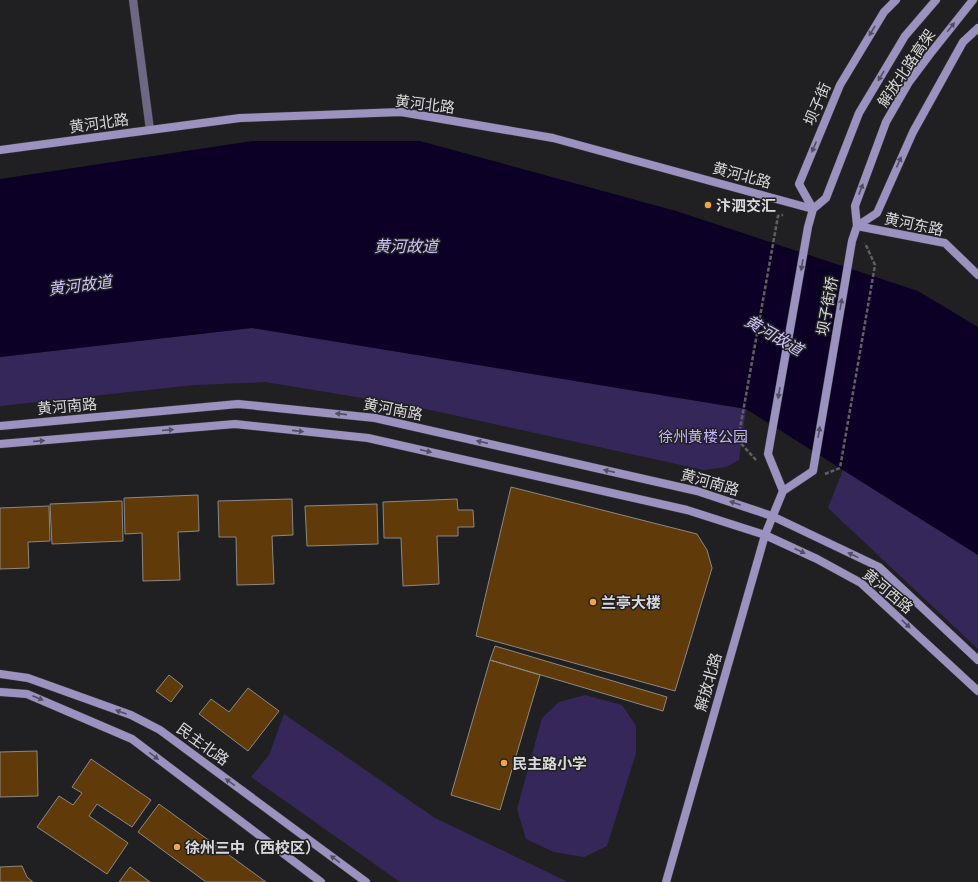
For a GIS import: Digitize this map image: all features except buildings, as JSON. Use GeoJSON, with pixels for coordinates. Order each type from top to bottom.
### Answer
{"type":"FeatureCollection","features":[{"type":"Feature","properties":{"kind":"main road","name":"坝子街"},"geometry":{"type":"LineString","coordinates":[[813,209],[799,184],[840,85],[884,12],[896,0]]}},
{"type":"Feature","properties":{"kind":"main road","name":"解放北路高架"},"geometry":{"type":"LineString","coordinates":[[813,209],[826,198],[859,113],[905,36],[936,0]]}},
{"type":"Feature","properties":{"kind":"main road","name":"解放北路高架"},"geometry":{"type":"LineString","coordinates":[[857,226],[855,206],[886,122],[909,82],[973,0]]}},
{"type":"Feature","properties":{"kind":"main road"},"geometry":{"type":"LineString","coordinates":[[857,226],[876,213],[916,125],[963,42],[978,28]]}},
{"type":"Feature","properties":{"kind":"main road","name":"黄河北路"},"geometry":{"type":"LineString","coordinates":[[0,150],[240,118],[401,112],[553,138],[813,209]]}},
{"type":"Feature","properties":{"kind":"main road"},"geometry":{"type":"LineString","coordinates":[[783,491],[768,454],[808,227],[813,209]]}},
{"type":"Feature","properties":{"kind":"main road","name":"坝子街桥"},"geometry":{"type":"LineString","coordinates":[[783,491],[813,471],[852,241],[857,226]]}},
{"type":"Feature","properties":{"kind":"main road","name":"黄河东路"},"geometry":{"type":"LineString","coordinates":[[857,226],[945,243],[978,275]]}},
{"type":"Feature","properties":{"kind":"main road","name":"黄河南路"},"geometry":{"type":"LineString","coordinates":[[0,426],[238,404],[375,418],[697,491],[772,516]]}},
{"type":"Feature","properties":{"kind":"main road"},"geometry":{"type":"LineString","coordinates":[[0,444],[236,424],[368,438],[687,510],[765,535]]}},
{"type":"Feature","properties":{"kind":"main road","name":"解放北路"},"geometry":{"type":"LineString","coordinates":[[666,882],[765,535],[783,491]]}},
{"type":"Feature","properties":{"kind":"main road","name":"黄河西路"},"geometry":{"type":"LineString","coordinates":[[772,516],[878,567],[978,660]]}},
{"type":"Feature","properties":{"kind":"main road","name":"黄河西路"},"geometry":{"type":"LineString","coordinates":[[765,535],[817,559],[861,583],[978,690]]}},
{"type":"Feature","properties":{"kind":"main road","name":"民主北路"},"geometry":{"type":"LineString","coordinates":[[0,674],[28,678],[130,715],[160,730],[366,882]]}},
{"type":"Feature","properties":{"kind":"main road"},"geometry":{"type":"LineString","coordinates":[[0,692],[27,694],[132,739],[321,882]]}},
{"type":"Feature","properties":{"kind":"street"},"geometry":{"type":"LineString","coordinates":[[133,0],[150,130]]}},
{"type":"Feature","properties":{"kind":"path"},"geometry":{"type":"LineString","coordinates":[[738,440],[778,216]]}},
{"type":"Feature","properties":{"kind":"path"},"geometry":{"type":"LineString","coordinates":[[840,468],[875,264]]}},
{"type":"Feature","properties":{"kind":"green space","name":"徐州黄楼公园"},"geometry":{"type":"Polygon","coordinates":[[[252,328],[746,409],[739,460],[726,467],[704,470],[412,406],[265,382],[194,385],[0,406],[0,357],[252,328]]]}},
{"type":"Feature","properties":{"kind":"green space"},"geometry":{"type":"Polygon","coordinates":[[[843,470],[978,555],[978,649],[828,508],[843,470]]]}},
{"type":"Feature","properties":{"kind":"green space"},"geometry":{"type":"Polygon","coordinates":[[[585,695],[622,705],[636,726],[636,753],[607,846],[584,857],[554,852],[526,839],[517,809],[542,718],[559,702],[585,695]]]}},
{"type":"Feature","properties":{"kind":"green space"},"geometry":{"type":"Polygon","coordinates":[[[284,714],[435,818],[568,882],[400,882],[251,777],[269,755],[284,714]]]}},
{"type":"Feature","properties":{"kind":"water","name":"黄河故道"},"geometry":{"type":"Polygon","coordinates":[[[252,141],[420,141],[676,211],[918,291],[978,327],[978,555],[746,409],[252,328],[0,357],[0,179],[252,141]]]}},
{"type":"Feature","properties":{"kind":"place","name":"汴泗交汇"},"geometry":{"type":"Point","coordinates":[708,205]}},
{"type":"Feature","properties":{"kind":"place","name":"兰亭大楼"},"geometry":{"type":"Point","coordinates":[593,602]}},
{"type":"Feature","properties":{"kind":"place","name":"民主路小学"},"geometry":{"type":"Point","coordinates":[504,763]}},
{"type":"Feature","properties":{"kind":"place","name":"徐州三中（西校区）"},"geometry":{"type":"Point","coordinates":[177,847]}}]}
